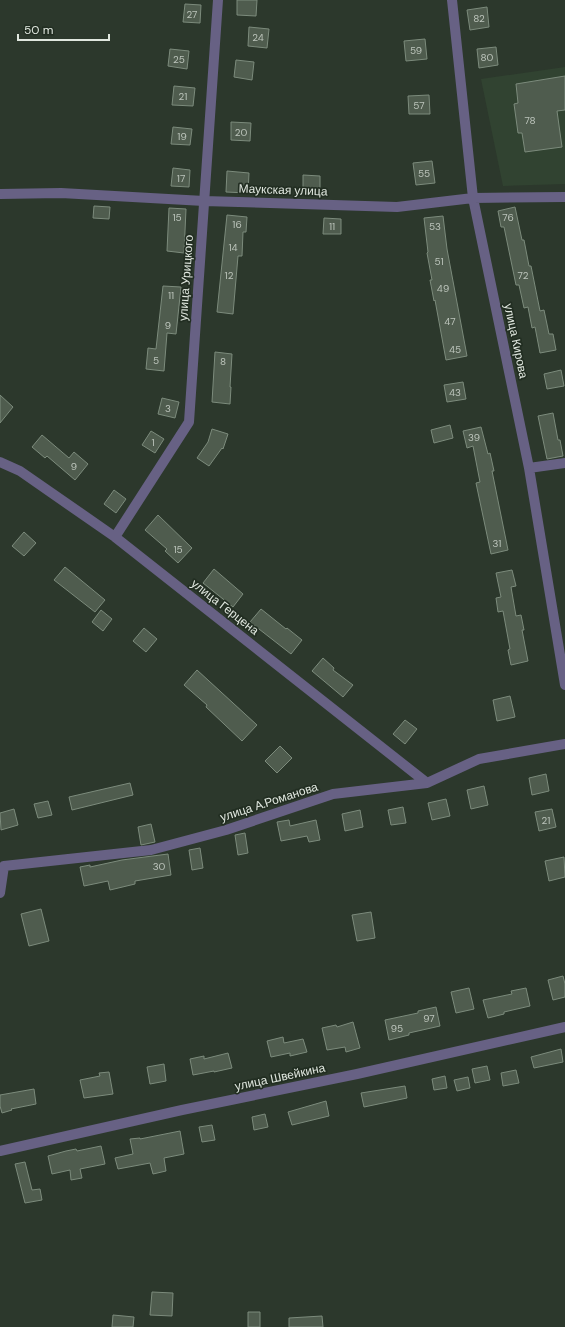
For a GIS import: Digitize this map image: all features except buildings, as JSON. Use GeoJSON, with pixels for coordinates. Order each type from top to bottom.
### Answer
{"type":"FeatureCollection","features":[{"type":"Feature","properties":{"kind":"street","name":"улица Урицкого"},"geometry":{"type":"LineString","coordinates":[[115,537],[189,422],[218,0]]}},
{"type":"Feature","properties":{"kind":"street","name":"улица Кирова"},"geometry":{"type":"LineString","coordinates":[[452,0],[474,198],[529,468],[565,685]]}},
{"type":"Feature","properties":{"kind":"street","name":"Маукская улица"},"geometry":{"type":"LineString","coordinates":[[0,194],[61,193],[204,201],[397,207],[474,198],[565,197]]}},
{"type":"Feature","properties":{"kind":"street","name":"улица Герцена"},"geometry":{"type":"LineString","coordinates":[[0,462],[20,471],[115,537],[427,783]]}},
{"type":"Feature","properties":{"kind":"street"},"geometry":{"type":"LineString","coordinates":[[529,468],[565,463]]}},
{"type":"Feature","properties":{"kind":"street","name":"улица А.Романова"},"geometry":{"type":"LineString","coordinates":[[0,893],[4,866],[151,850],[226,830],[333,794],[427,783],[479,759],[565,744]]}},
{"type":"Feature","properties":{"kind":"street","name":"улица Швейкина"},"geometry":{"type":"LineString","coordinates":[[0,1151],[182,1110],[357,1074],[565,1027]]}},
{"type":"Feature","properties":{"kind":"shaded area"},"geometry":{"type":"Polygon","coordinates":[[[565,67],[565,184],[503,186],[481,79],[565,67]]]}}]}
